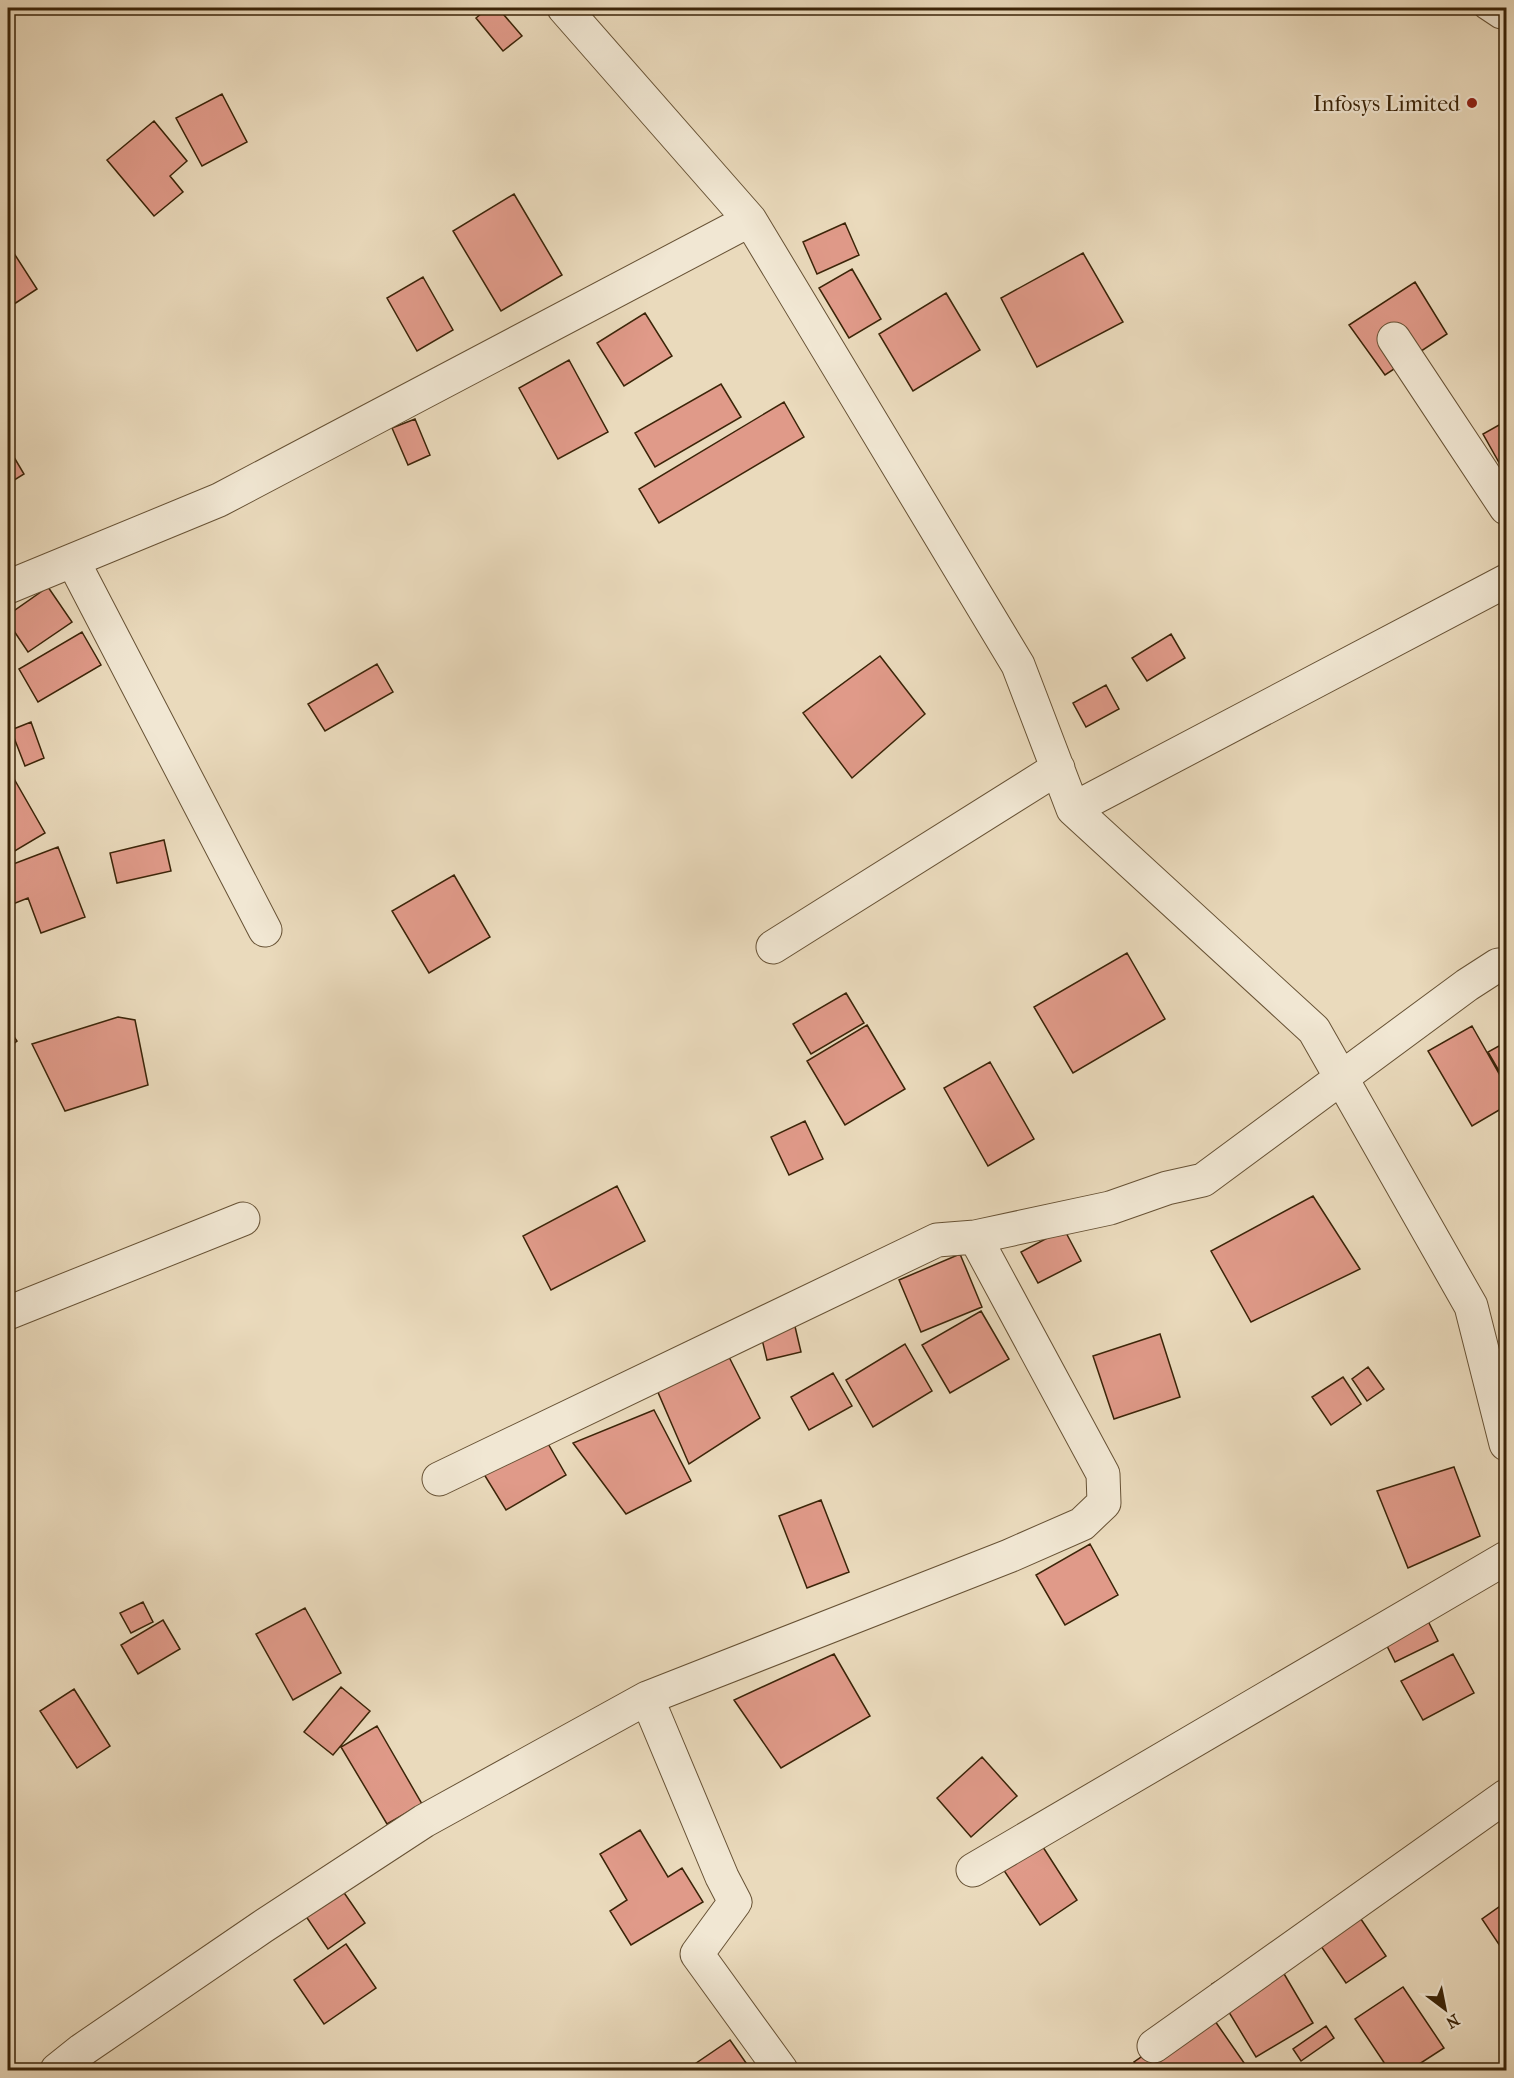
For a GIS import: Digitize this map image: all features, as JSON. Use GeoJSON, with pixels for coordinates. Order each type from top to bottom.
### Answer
{"type":"FeatureCollection","features":[{"type":"Feature","properties":{"kind":"street"},"geometry":{"type":"LineString","coordinates":[[564,8],[750,220],[1018,665],[1073,809],[1314,1030],[1472,1306],[1506,1444]]}},
{"type":"Feature","properties":{"kind":"street"},"geometry":{"type":"LineString","coordinates":[[8,587],[219,500],[750,220]]}},
{"type":"Feature","properties":{"kind":"street"},"geometry":{"type":"LineString","coordinates":[[1394,339],[1506,508]]}},
{"type":"Feature","properties":{"kind":"street"},"geometry":{"type":"LineString","coordinates":[[73,561],[265,930]]}},
{"type":"Feature","properties":{"kind":"street"},"geometry":{"type":"LineString","coordinates":[[1073,809],[1506,581]]}},
{"type":"Feature","properties":{"kind":"street"},"geometry":{"type":"LineString","coordinates":[[773,947],[1058,768]]}},
{"type":"Feature","properties":{"kind":"street"},"geometry":{"type":"LineString","coordinates":[[439,1479],[937,1240],[975,1237],[1110,1208],[1167,1188],[1203,1180],[1467,985],[1498,965],[1506,964]]}},
{"type":"Feature","properties":{"kind":"street"},"geometry":{"type":"LineString","coordinates":[[8,1313],[243,1219]]}},
{"type":"Feature","properties":{"kind":"street"},"geometry":{"type":"LineString","coordinates":[[57,2070],[82,2050],[424,1821],[647,1698],[1009,1556],[1082,1524],[1104,1503],[1103,1474],[975,1237]]}},
{"type":"Feature","properties":{"kind":"street"},"geometry":{"type":"LineString","coordinates":[[973,1870],[1506,1558]]}},
{"type":"Feature","properties":{"kind":"street"},"geometry":{"type":"LineString","coordinates":[[647,1698],[722,1877],[735,1902],[697,1954],[781,2070]]}},
{"type":"Feature","properties":{"kind":"street"},"geometry":{"type":"LineString","coordinates":[[1154,2046],[1506,1796]]}},
{"type":"Feature","properties":{"kind":"lane"},"geometry":{"type":"LineString","coordinates":[[1484,8],[1506,20]]}},
{"type":"Feature","properties":{"kind":"building"},"geometry":{"type":"Polygon","coordinates":[[[488,8],[498,8],[522,36],[503,51],[476,18],[488,8]]]}},
{"type":"Feature","properties":{"kind":"building"},"geometry":{"type":"Polygon","coordinates":[[[222,94],[247,142],[202,166],[176,118],[222,94]]]}},
{"type":"Feature","properties":{"kind":"building"},"geometry":{"type":"Polygon","coordinates":[[[154,121],[187,161],[170,176],[183,192],[154,216],[107,160],[154,121]]]}},
{"type":"Feature","properties":{"kind":"building"},"geometry":{"type":"Polygon","coordinates":[[[514,194],[562,275],[501,311],[453,231],[514,194]]]}},
{"type":"Feature","properties":{"kind":"building"},"geometry":{"type":"Polygon","coordinates":[[[845,223],[859,255],[817,274],[803,242],[845,223]]]}},
{"type":"Feature","properties":{"kind":"building"},"geometry":{"type":"Polygon","coordinates":[[[8,244],[37,289],[8,308],[8,244]]]}},
{"type":"Feature","properties":{"kind":"building"},"geometry":{"type":"Polygon","coordinates":[[[1083,253],[1123,322],[1037,367],[1001,298],[1083,253]]]}},
{"type":"Feature","properties":{"kind":"building"},"geometry":{"type":"Polygon","coordinates":[[[852,269],[881,319],[849,338],[819,288],[852,269]]]}},
{"type":"Feature","properties":{"kind":"building"},"geometry":{"type":"Polygon","coordinates":[[[423,277],[453,330],[417,351],[387,298],[423,277]]]}},
{"type":"Feature","properties":{"kind":"building"},"geometry":{"type":"Polygon","coordinates":[[[1415,282],[1447,334],[1385,375],[1349,325],[1415,282]]]}},
{"type":"Feature","properties":{"kind":"building"},"geometry":{"type":"Polygon","coordinates":[[[946,293],[980,350],[913,391],[879,334],[946,293]]]}},
{"type":"Feature","properties":{"kind":"building"},"geometry":{"type":"Polygon","coordinates":[[[645,313],[672,356],[624,386],[597,343],[645,313]]]}},
{"type":"Feature","properties":{"kind":"building"},"geometry":{"type":"Polygon","coordinates":[[[569,360],[608,432],[558,459],[519,388],[569,360]]]}},
{"type":"Feature","properties":{"kind":"building"},"geometry":{"type":"Polygon","coordinates":[[[721,384],[741,417],[655,467],[635,433],[721,384]]]}},
{"type":"Feature","properties":{"kind":"building"},"geometry":{"type":"Polygon","coordinates":[[[784,402],[804,437],[659,523],[639,489],[784,402]]]}},
{"type":"Feature","properties":{"kind":"building"},"geometry":{"type":"Polygon","coordinates":[[[415,419],[430,455],[408,465],[392,428],[415,419]]]}},
{"type":"Feature","properties":{"kind":"building"},"geometry":{"type":"Polygon","coordinates":[[[1506,421],[1506,475],[1483,434],[1506,421]]]}},
{"type":"Feature","properties":{"kind":"building"},"geometry":{"type":"Polygon","coordinates":[[[8,447],[24,474],[8,484],[8,447]]]}},
{"type":"Feature","properties":{"kind":"building"},"geometry":{"type":"Polygon","coordinates":[[[48,587],[72,622],[28,652],[8,622],[8,615],[48,587]]]}},
{"type":"Feature","properties":{"kind":"building"},"geometry":{"type":"Polygon","coordinates":[[[82,632],[101,665],[38,702],[19,669],[82,632]]]}},
{"type":"Feature","properties":{"kind":"building"},"geometry":{"type":"Polygon","coordinates":[[[1171,634],[1185,658],[1147,681],[1132,658],[1171,634]]]}},
{"type":"Feature","properties":{"kind":"building"},"geometry":{"type":"Polygon","coordinates":[[[880,656],[925,714],[852,778],[803,713],[880,656]]]}},
{"type":"Feature","properties":{"kind":"building"},"geometry":{"type":"Polygon","coordinates":[[[377,664],[393,692],[325,731],[308,704],[377,664]]]}},
{"type":"Feature","properties":{"kind":"building"},"geometry":{"type":"Polygon","coordinates":[[[1106,685],[1119,709],[1086,727],[1073,703],[1106,685]]]}},
{"type":"Feature","properties":{"kind":"building"},"geometry":{"type":"Polygon","coordinates":[[[31,722],[44,758],[25,766],[11,730],[31,722]]]}},
{"type":"Feature","properties":{"kind":"building"},"geometry":{"type":"Polygon","coordinates":[[[8,771],[45,833],[8,855],[8,771]]]}},
{"type":"Feature","properties":{"kind":"building"},"geometry":{"type":"Polygon","coordinates":[[[164,840],[171,871],[117,883],[110,853],[164,840]]]}},
{"type":"Feature","properties":{"kind":"building"},"geometry":{"type":"Polygon","coordinates":[[[58,847],[85,917],[41,933],[28,898],[8,906],[8,866],[58,847]]]}},
{"type":"Feature","properties":{"kind":"building"},"geometry":{"type":"Polygon","coordinates":[[[454,875],[490,937],[429,973],[392,911],[454,875]]]}},
{"type":"Feature","properties":{"kind":"building"},"geometry":{"type":"Polygon","coordinates":[[[1127,953],[1165,1019],[1073,1073],[1034,1007],[1127,953]]]}},
{"type":"Feature","properties":{"kind":"building"},"geometry":{"type":"Polygon","coordinates":[[[846,993],[864,1023],[811,1054],[793,1024],[846,993]]]}},
{"type":"Feature","properties":{"kind":"building"},"geometry":{"type":"Polygon","coordinates":[[[118,1017],[135,1020],[148,1085],[65,1111],[32,1044],[118,1017]]]}},
{"type":"Feature","properties":{"kind":"building"},"geometry":{"type":"Polygon","coordinates":[[[867,1025],[905,1089],[845,1125],[807,1061],[867,1025]]]}},
{"type":"Feature","properties":{"kind":"building"},"geometry":{"type":"Polygon","coordinates":[[[1472,1026],[1506,1086],[1506,1106],[1472,1126],[1428,1051],[1472,1026]]]}},
{"type":"Feature","properties":{"kind":"building"},"geometry":{"type":"Polygon","coordinates":[[[8,1028],[17,1041],[8,1048],[8,1028]]]}},
{"type":"Feature","properties":{"kind":"building"},"geometry":{"type":"Polygon","coordinates":[[[1506,1042],[1506,1083],[1488,1052],[1506,1042]]]}},
{"type":"Feature","properties":{"kind":"building"},"geometry":{"type":"Polygon","coordinates":[[[990,1062],[1034,1139],[988,1166],[944,1088],[990,1062]]]}},
{"type":"Feature","properties":{"kind":"building"},"geometry":{"type":"Polygon","coordinates":[[[805,1121],[823,1159],[789,1175],[771,1137],[805,1121]]]}},
{"type":"Feature","properties":{"kind":"building"},"geometry":{"type":"Polygon","coordinates":[[[617,1186],[645,1241],[551,1290],[523,1236],[617,1186]]]}},
{"type":"Feature","properties":{"kind":"building"},"geometry":{"type":"Polygon","coordinates":[[[1313,1196],[1360,1269],[1251,1322],[1211,1251],[1313,1196]]]}},
{"type":"Feature","properties":{"kind":"building"},"geometry":{"type":"Polygon","coordinates":[[[1064,1229],[1081,1261],[1038,1283],[1021,1252],[1064,1229]]]}},
{"type":"Feature","properties":{"kind":"building"},"geometry":{"type":"Polygon","coordinates":[[[960,1254],[982,1307],[921,1332],[899,1280],[960,1254]]]}},
{"type":"Feature","properties":{"kind":"building"},"geometry":{"type":"Polygon","coordinates":[[[981,1311],[1009,1359],[950,1393],[922,1345],[981,1311]]]}},
{"type":"Feature","properties":{"kind":"building"},"geometry":{"type":"Polygon","coordinates":[[[793,1318],[801,1352],[767,1360],[759,1327],[793,1318]]]}},
{"type":"Feature","properties":{"kind":"building"},"geometry":{"type":"Polygon","coordinates":[[[1160,1334],[1180,1397],[1114,1419],[1093,1356],[1160,1334]]]}},
{"type":"Feature","properties":{"kind":"building"},"geometry":{"type":"Polygon","coordinates":[[[905,1344],[932,1391],[873,1427],[846,1380],[905,1344]]]}},
{"type":"Feature","properties":{"kind":"building"},"geometry":{"type":"Polygon","coordinates":[[[728,1355],[760,1418],[689,1464],[657,1390],[728,1355]]]}},
{"type":"Feature","properties":{"kind":"building"},"geometry":{"type":"Polygon","coordinates":[[[1368,1367],[1384,1389],[1367,1401],[1352,1379],[1368,1367]]]}},
{"type":"Feature","properties":{"kind":"building"},"geometry":{"type":"Polygon","coordinates":[[[833,1373],[852,1406],[809,1430],[791,1397],[833,1373]]]}},
{"type":"Feature","properties":{"kind":"building"},"geometry":{"type":"Polygon","coordinates":[[[1343,1377],[1361,1404],[1331,1425],[1312,1397],[1343,1377]]]}},
{"type":"Feature","properties":{"kind":"building"},"geometry":{"type":"Polygon","coordinates":[[[654,1410],[691,1481],[626,1514],[573,1443],[654,1410]]]}},
{"type":"Feature","properties":{"kind":"building"},"geometry":{"type":"Polygon","coordinates":[[[543,1435],[566,1475],[506,1510],[482,1471],[543,1435]]]}},
{"type":"Feature","properties":{"kind":"building"},"geometry":{"type":"Polygon","coordinates":[[[1454,1467],[1480,1536],[1408,1568],[1377,1491],[1454,1467]]]}},
{"type":"Feature","properties":{"kind":"building"},"geometry":{"type":"Polygon","coordinates":[[[821,1500],[849,1572],[807,1588],[779,1516],[821,1500]]]}},
{"type":"Feature","properties":{"kind":"building"},"geometry":{"type":"Polygon","coordinates":[[[1090,1544],[1118,1595],[1065,1625],[1036,1575],[1090,1544]]]}},
{"type":"Feature","properties":{"kind":"building"},"geometry":{"type":"Polygon","coordinates":[[[143,1602],[153,1622],[131,1633],[120,1613],[143,1602]]]}},
{"type":"Feature","properties":{"kind":"building"},"geometry":{"type":"Polygon","coordinates":[[[305,1608],[341,1673],[293,1700],[256,1634],[305,1608]]]}},
{"type":"Feature","properties":{"kind":"building"},"geometry":{"type":"Polygon","coordinates":[[[1427,1619],[1438,1641],[1395,1662],[1384,1640],[1427,1619]]]}},
{"type":"Feature","properties":{"kind":"building"},"geometry":{"type":"Polygon","coordinates":[[[163,1620],[180,1649],[138,1674],[121,1645],[163,1620]]]}},
{"type":"Feature","properties":{"kind":"building"},"geometry":{"type":"Polygon","coordinates":[[[834,1654],[870,1716],[781,1768],[734,1700],[834,1654]]]}},
{"type":"Feature","properties":{"kind":"building"},"geometry":{"type":"Polygon","coordinates":[[[1453,1654],[1474,1693],[1423,1720],[1401,1681],[1453,1654]]]}},
{"type":"Feature","properties":{"kind":"building"},"geometry":{"type":"Polygon","coordinates":[[[341,1687],[370,1711],[333,1755],[304,1732],[341,1687]]]}},
{"type":"Feature","properties":{"kind":"building"},"geometry":{"type":"Polygon","coordinates":[[[74,1689],[110,1746],[77,1768],[40,1711],[74,1689]]]}},
{"type":"Feature","properties":{"kind":"building"},"geometry":{"type":"Polygon","coordinates":[[[377,1726],[422,1804],[387,1824],[341,1747],[377,1726]]]}},
{"type":"Feature","properties":{"kind":"building"},"geometry":{"type":"Polygon","coordinates":[[[982,1757],[1017,1796],[971,1837],[937,1798],[982,1757]]]}},
{"type":"Feature","properties":{"kind":"building"},"geometry":{"type":"Polygon","coordinates":[[[640,1830],[668,1877],[682,1868],[703,1902],[631,1945],[610,1911],[627,1900],[600,1854],[640,1830]]]}},
{"type":"Feature","properties":{"kind":"building"},"geometry":{"type":"Polygon","coordinates":[[[1041,1844],[1077,1900],[1040,1925],[1003,1869],[1041,1844]]]}},
{"type":"Feature","properties":{"kind":"building"},"geometry":{"type":"Polygon","coordinates":[[[338,1884],[365,1923],[328,1949],[301,1909],[338,1884]]]}},
{"type":"Feature","properties":{"kind":"building"},"geometry":{"type":"Polygon","coordinates":[[[1348,1900],[1386,1956],[1346,1983],[1308,1927],[1348,1900]]]}},
{"type":"Feature","properties":{"kind":"building"},"geometry":{"type":"Polygon","coordinates":[[[1506,1902],[1506,1946],[1502,1949],[1482,1919],[1506,1902]]]}},
{"type":"Feature","properties":{"kind":"building"},"geometry":{"type":"Polygon","coordinates":[[[346,1944],[376,1988],[324,2024],[294,1980],[346,1944]]]}},
{"type":"Feature","properties":{"kind":"building"},"geometry":{"type":"Polygon","coordinates":[[[1270,1950],[1313,2023],[1256,2057],[1212,1984],[1270,1950]]]}},
{"type":"Feature","properties":{"kind":"building"},"geometry":{"type":"Polygon","coordinates":[[[1403,1987],[1444,2048],[1410,2070],[1389,2070],[1355,2019],[1403,1987]]]}},
{"type":"Feature","properties":{"kind":"building"},"geometry":{"type":"Polygon","coordinates":[[[1208,2011],[1249,2070],[1140,2070],[1134,2062],[1208,2011]]]}},
{"type":"Feature","properties":{"kind":"building"},"geometry":{"type":"Polygon","coordinates":[[[1326,2026],[1334,2038],[1301,2061],[1293,2049],[1326,2026]]]}},
{"type":"Feature","properties":{"kind":"building"},"geometry":{"type":"Polygon","coordinates":[[[730,2040],[751,2070],[686,2070],[730,2040]]]}},
{"type":"Feature","properties":{"kind":"place","name":"Infosys Limited"},"geometry":{"type":"Point","coordinates":[1472,103]}}]}
